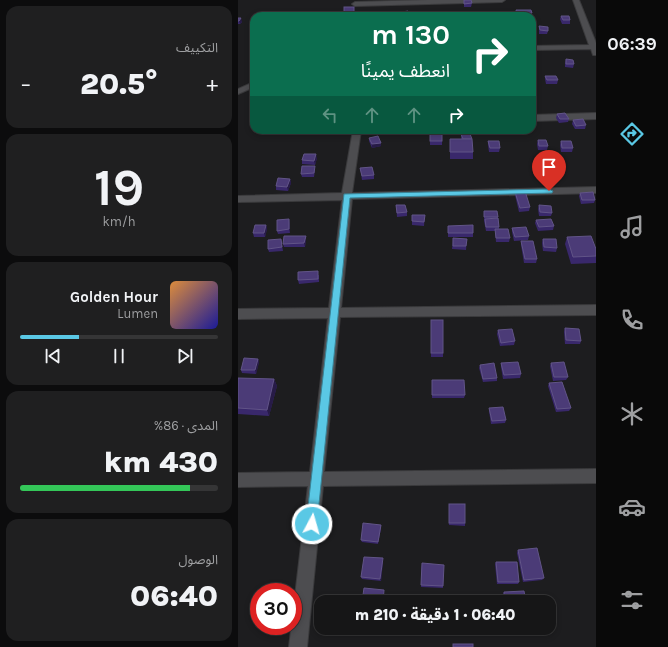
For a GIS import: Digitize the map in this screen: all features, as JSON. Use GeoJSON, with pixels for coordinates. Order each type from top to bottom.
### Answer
{"type":"FeatureCollection","features":[{"type":"Feature","properties":{"kind":"street"},"geometry":{"type":"LineString","coordinates":[[355,5],[502,0]]}},
{"type":"Feature","properties":{"kind":"street"},"geometry":{"type":"LineString","coordinates":[[536,48],[595,49],[576,0]]}},
{"type":"Feature","properties":{"kind":"street"},"geometry":{"type":"LineString","coordinates":[[238,92],[250,86]]}},
{"type":"Feature","properties":{"kind":"street"},"geometry":{"type":"LineString","coordinates":[[536,118],[596,116]]}},
{"type":"Feature","properties":{"kind":"street"},"geometry":{"type":"LineString","coordinates":[[298,647],[347,196],[356,134]]}},
{"type":"Feature","properties":{"kind":"street"},"geometry":{"type":"LineString","coordinates":[[238,199],[596,190]]}},
{"type":"Feature","properties":{"kind":"street"},"geometry":{"type":"LineString","coordinates":[[238,314],[596,310]]}},
{"type":"Feature","properties":{"kind":"street"},"geometry":{"type":"LineString","coordinates":[[238,480],[596,476]]}},
{"type":"Feature","properties":{"kind":"building"},"geometry":{"type":"Polygon","coordinates":[[[464,0],[471,0],[472,3],[464,4],[464,0]]]}},
{"type":"Feature","properties":{"kind":"building"},"geometry":{"type":"Polygon","coordinates":[[[344,7],[354,7],[354,12],[344,12],[344,7]]]}},
{"type":"Feature","properties":{"kind":"building"},"geometry":{"type":"Polygon","coordinates":[[[516,10],[531,10],[532,12],[516,12],[516,10]]]}},
{"type":"Feature","properties":{"kind":"building"},"geometry":{"type":"Polygon","coordinates":[[[561,16],[569,16],[570,20],[563,20],[561,16]]]}},
{"type":"Feature","properties":{"kind":"building"},"geometry":{"type":"Polygon","coordinates":[[[539,26],[548,27],[548,31],[540,30],[539,26]]]}},
{"type":"Feature","properties":{"kind":"building"},"geometry":{"type":"Polygon","coordinates":[[[566,59],[573,60],[574,64],[566,64],[566,59]]]}},
{"type":"Feature","properties":{"kind":"building"},"geometry":{"type":"Polygon","coordinates":[[[545,76],[556,76],[558,80],[547,80],[545,76]]]}},
{"type":"Feature","properties":{"kind":"building"},"geometry":{"type":"Polygon","coordinates":[[[565,113],[569,119],[560,119],[557,114],[565,113]]]}},
{"type":"Feature","properties":{"kind":"building"},"geometry":{"type":"Polygon","coordinates":[[[583,119],[586,125],[576,126],[573,120],[583,119]]]}},
{"type":"Feature","properties":{"kind":"building"},"geometry":{"type":"Polygon","coordinates":[[[430,134],[442,134],[442,141],[430,141],[430,134]]]}},
{"type":"Feature","properties":{"kind":"building"},"geometry":{"type":"Polygon","coordinates":[[[461,134],[470,134],[472,139],[463,139],[461,134]]]}},
{"type":"Feature","properties":{"kind":"building"},"geometry":{"type":"Polygon","coordinates":[[[378,136],[381,143],[372,144],[369,138],[378,136]]]}},
{"type":"Feature","properties":{"kind":"building"},"geometry":{"type":"Polygon","coordinates":[[[450,139],[472,139],[473,152],[450,152],[450,139]]]}},
{"type":"Feature","properties":{"kind":"building"},"geometry":{"type":"Polygon","coordinates":[[[538,140],[546,140],[548,146],[539,146],[538,140]]]}},
{"type":"Feature","properties":{"kind":"building"},"geometry":{"type":"Polygon","coordinates":[[[488,141],[499,141],[500,148],[490,148],[488,141]]]}},
{"type":"Feature","properties":{"kind":"building"},"geometry":{"type":"Polygon","coordinates":[[[561,141],[571,141],[573,148],[562,148],[561,141]]]}},
{"type":"Feature","properties":{"kind":"building"},"geometry":{"type":"Polygon","coordinates":[[[304,154],[316,154],[314,161],[302,160],[304,154]]]}},
{"type":"Feature","properties":{"kind":"building"},"geometry":{"type":"Polygon","coordinates":[[[302,166],[315,166],[314,173],[301,174],[302,166]]]}},
{"type":"Feature","properties":{"kind":"building"},"geometry":{"type":"Polygon","coordinates":[[[372,167],[374,175],[362,176],[360,168],[372,167]]]}},
{"type":"Feature","properties":{"kind":"building"},"geometry":{"type":"Polygon","coordinates":[[[278,178],[290,179],[287,187],[276,186],[278,178]]]}},
{"type":"Feature","properties":{"kind":"building"},"geometry":{"type":"Polygon","coordinates":[[[525,191],[530,207],[520,208],[515,192],[525,191]]]}},
{"type":"Feature","properties":{"kind":"building"},"geometry":{"type":"Polygon","coordinates":[[[593,192],[595,200],[582,200],[580,193],[593,192]]]}},
{"type":"Feature","properties":{"kind":"building"},"geometry":{"type":"Polygon","coordinates":[[[396,205],[405,205],[407,212],[397,213],[396,205]]]}},
{"type":"Feature","properties":{"kind":"building"},"geometry":{"type":"Polygon","coordinates":[[[539,205],[551,206],[552,213],[540,212],[539,205]]]}},
{"type":"Feature","properties":{"kind":"building"},"geometry":{"type":"Polygon","coordinates":[[[484,211],[497,211],[498,217],[484,217],[484,211]]]}},
{"type":"Feature","properties":{"kind":"building"},"geometry":{"type":"Polygon","coordinates":[[[412,215],[425,215],[424,222],[412,221],[412,215]]]}},
{"type":"Feature","properties":{"kind":"building"},"geometry":{"type":"Polygon","coordinates":[[[498,218],[499,227],[486,227],[485,219],[498,218]]]}},
{"type":"Feature","properties":{"kind":"building"},"geometry":{"type":"Polygon","coordinates":[[[289,219],[289,229],[277,231],[277,220],[289,219]]]}},
{"type":"Feature","properties":{"kind":"building"},"geometry":{"type":"Polygon","coordinates":[[[551,219],[554,226],[539,227],[536,220],[551,219]]]}},
{"type":"Feature","properties":{"kind":"building"},"geometry":{"type":"Polygon","coordinates":[[[255,225],[266,225],[264,233],[253,233],[255,225]]]}},
{"type":"Feature","properties":{"kind":"building"},"geometry":{"type":"Polygon","coordinates":[[[473,225],[473,233],[448,233],[448,226],[473,225]]]}},
{"type":"Feature","properties":{"kind":"building"},"geometry":{"type":"Polygon","coordinates":[[[526,227],[529,236],[515,237],[512,228],[526,227]]]}},
{"type":"Feature","properties":{"kind":"building"},"geometry":{"type":"Polygon","coordinates":[[[495,229],[508,229],[510,238],[496,238],[495,229]]]}},
{"type":"Feature","properties":{"kind":"building"},"geometry":{"type":"Polygon","coordinates":[[[284,236],[306,236],[304,243],[283,244],[284,236]]]}},
{"type":"Feature","properties":{"kind":"building"},"geometry":{"type":"Polygon","coordinates":[[[591,236],[596,249],[596,256],[573,257],[567,237],[591,236]]]}},
{"type":"Feature","properties":{"kind":"building"},"geometry":{"type":"Polygon","coordinates":[[[453,238],[467,239],[466,246],[453,246],[453,238]]]}},
{"type":"Feature","properties":{"kind":"building"},"geometry":{"type":"Polygon","coordinates":[[[281,239],[282,247],[268,249],[268,240],[281,239]]]}},
{"type":"Feature","properties":{"kind":"building"},"geometry":{"type":"Polygon","coordinates":[[[543,239],[556,239],[557,248],[544,247],[543,239]]]}},
{"type":"Feature","properties":{"kind":"building"},"geometry":{"type":"Polygon","coordinates":[[[521,241],[533,241],[537,259],[525,259],[521,241]]]}},
{"type":"Feature","properties":{"kind":"building"},"geometry":{"type":"Polygon","coordinates":[[[318,271],[318,279],[298,280],[298,272],[318,271]]]}},
{"type":"Feature","properties":{"kind":"building"},"geometry":{"type":"Polygon","coordinates":[[[431,320],[443,320],[443,353],[431,353],[431,320]]]}},
{"type":"Feature","properties":{"kind":"building"},"geometry":{"type":"Polygon","coordinates":[[[565,328],[579,329],[581,341],[566,340],[565,328]]]}},
{"type":"Feature","properties":{"kind":"building"},"geometry":{"type":"Polygon","coordinates":[[[512,329],[515,341],[501,343],[498,330],[512,329]]]}},
{"type":"Feature","properties":{"kind":"building"},"geometry":{"type":"Polygon","coordinates":[[[244,358],[258,359],[255,370],[241,370],[244,358]]]}},
{"type":"Feature","properties":{"kind":"building"},"geometry":{"type":"Polygon","coordinates":[[[518,362],[521,374],[504,375],[501,363],[518,362]]]}},
{"type":"Feature","properties":{"kind":"building"},"geometry":{"type":"Polygon","coordinates":[[[564,362],[568,377],[554,377],[551,363],[564,362]]]}},
{"type":"Feature","properties":{"kind":"building"},"geometry":{"type":"Polygon","coordinates":[[[494,363],[497,378],[483,379],[480,365],[494,363]]]}},
{"type":"Feature","properties":{"kind":"building"},"geometry":{"type":"Polygon","coordinates":[[[238,378],[274,379],[267,410],[238,408],[238,378]]]}},
{"type":"Feature","properties":{"kind":"building"},"geometry":{"type":"Polygon","coordinates":[[[432,380],[464,380],[465,395],[432,395],[432,380]]]}},
{"type":"Feature","properties":{"kind":"building"},"geometry":{"type":"Polygon","coordinates":[[[562,382],[571,408],[557,409],[549,383],[562,382]]]}},
{"type":"Feature","properties":{"kind":"building"},"geometry":{"type":"Polygon","coordinates":[[[503,407],[506,420],[492,421],[489,408],[503,407]]]}},
{"type":"Feature","properties":{"kind":"building"},"geometry":{"type":"Polygon","coordinates":[[[449,504],[465,504],[465,523],[449,523],[449,504]]]}},
{"type":"Feature","properties":{"kind":"building"},"geometry":{"type":"Polygon","coordinates":[[[363,523],[381,525],[378,542],[361,540],[363,523]]]}},
{"type":"Feature","properties":{"kind":"building"},"geometry":{"type":"Polygon","coordinates":[[[537,548],[544,578],[524,580],[518,550],[537,548]]]}},
{"type":"Feature","properties":{"kind":"building"},"geometry":{"type":"Polygon","coordinates":[[[364,557],[383,558],[380,579],[361,577],[364,557]]]}},
{"type":"Feature","properties":{"kind":"building"},"geometry":{"type":"Polygon","coordinates":[[[496,562],[517,562],[519,582],[498,582],[496,562]]]}},
{"type":"Feature","properties":{"kind":"building"},"geometry":{"type":"Polygon","coordinates":[[[422,563],[444,565],[443,586],[421,585],[422,563]]]}},
{"type":"Feature","properties":{"kind":"building"},"geometry":{"type":"Polygon","coordinates":[[[364,588],[384,590],[384,595],[363,595],[364,588]]]}},
{"type":"Feature","properties":{"kind":"building"},"geometry":{"type":"Polygon","coordinates":[[[524,591],[525,595],[504,595],[504,592],[524,591]]]}},
{"type":"Feature","properties":{"kind":"building"},"geometry":{"type":"Polygon","coordinates":[[[453,644],[473,644],[473,647],[453,647],[453,644]]]}},
{"type":"Feature","properties":{"kind":"route"},"geometry":{"type":"LineString","coordinates":[[312,524],[347,196],[549,191]]}}]}
